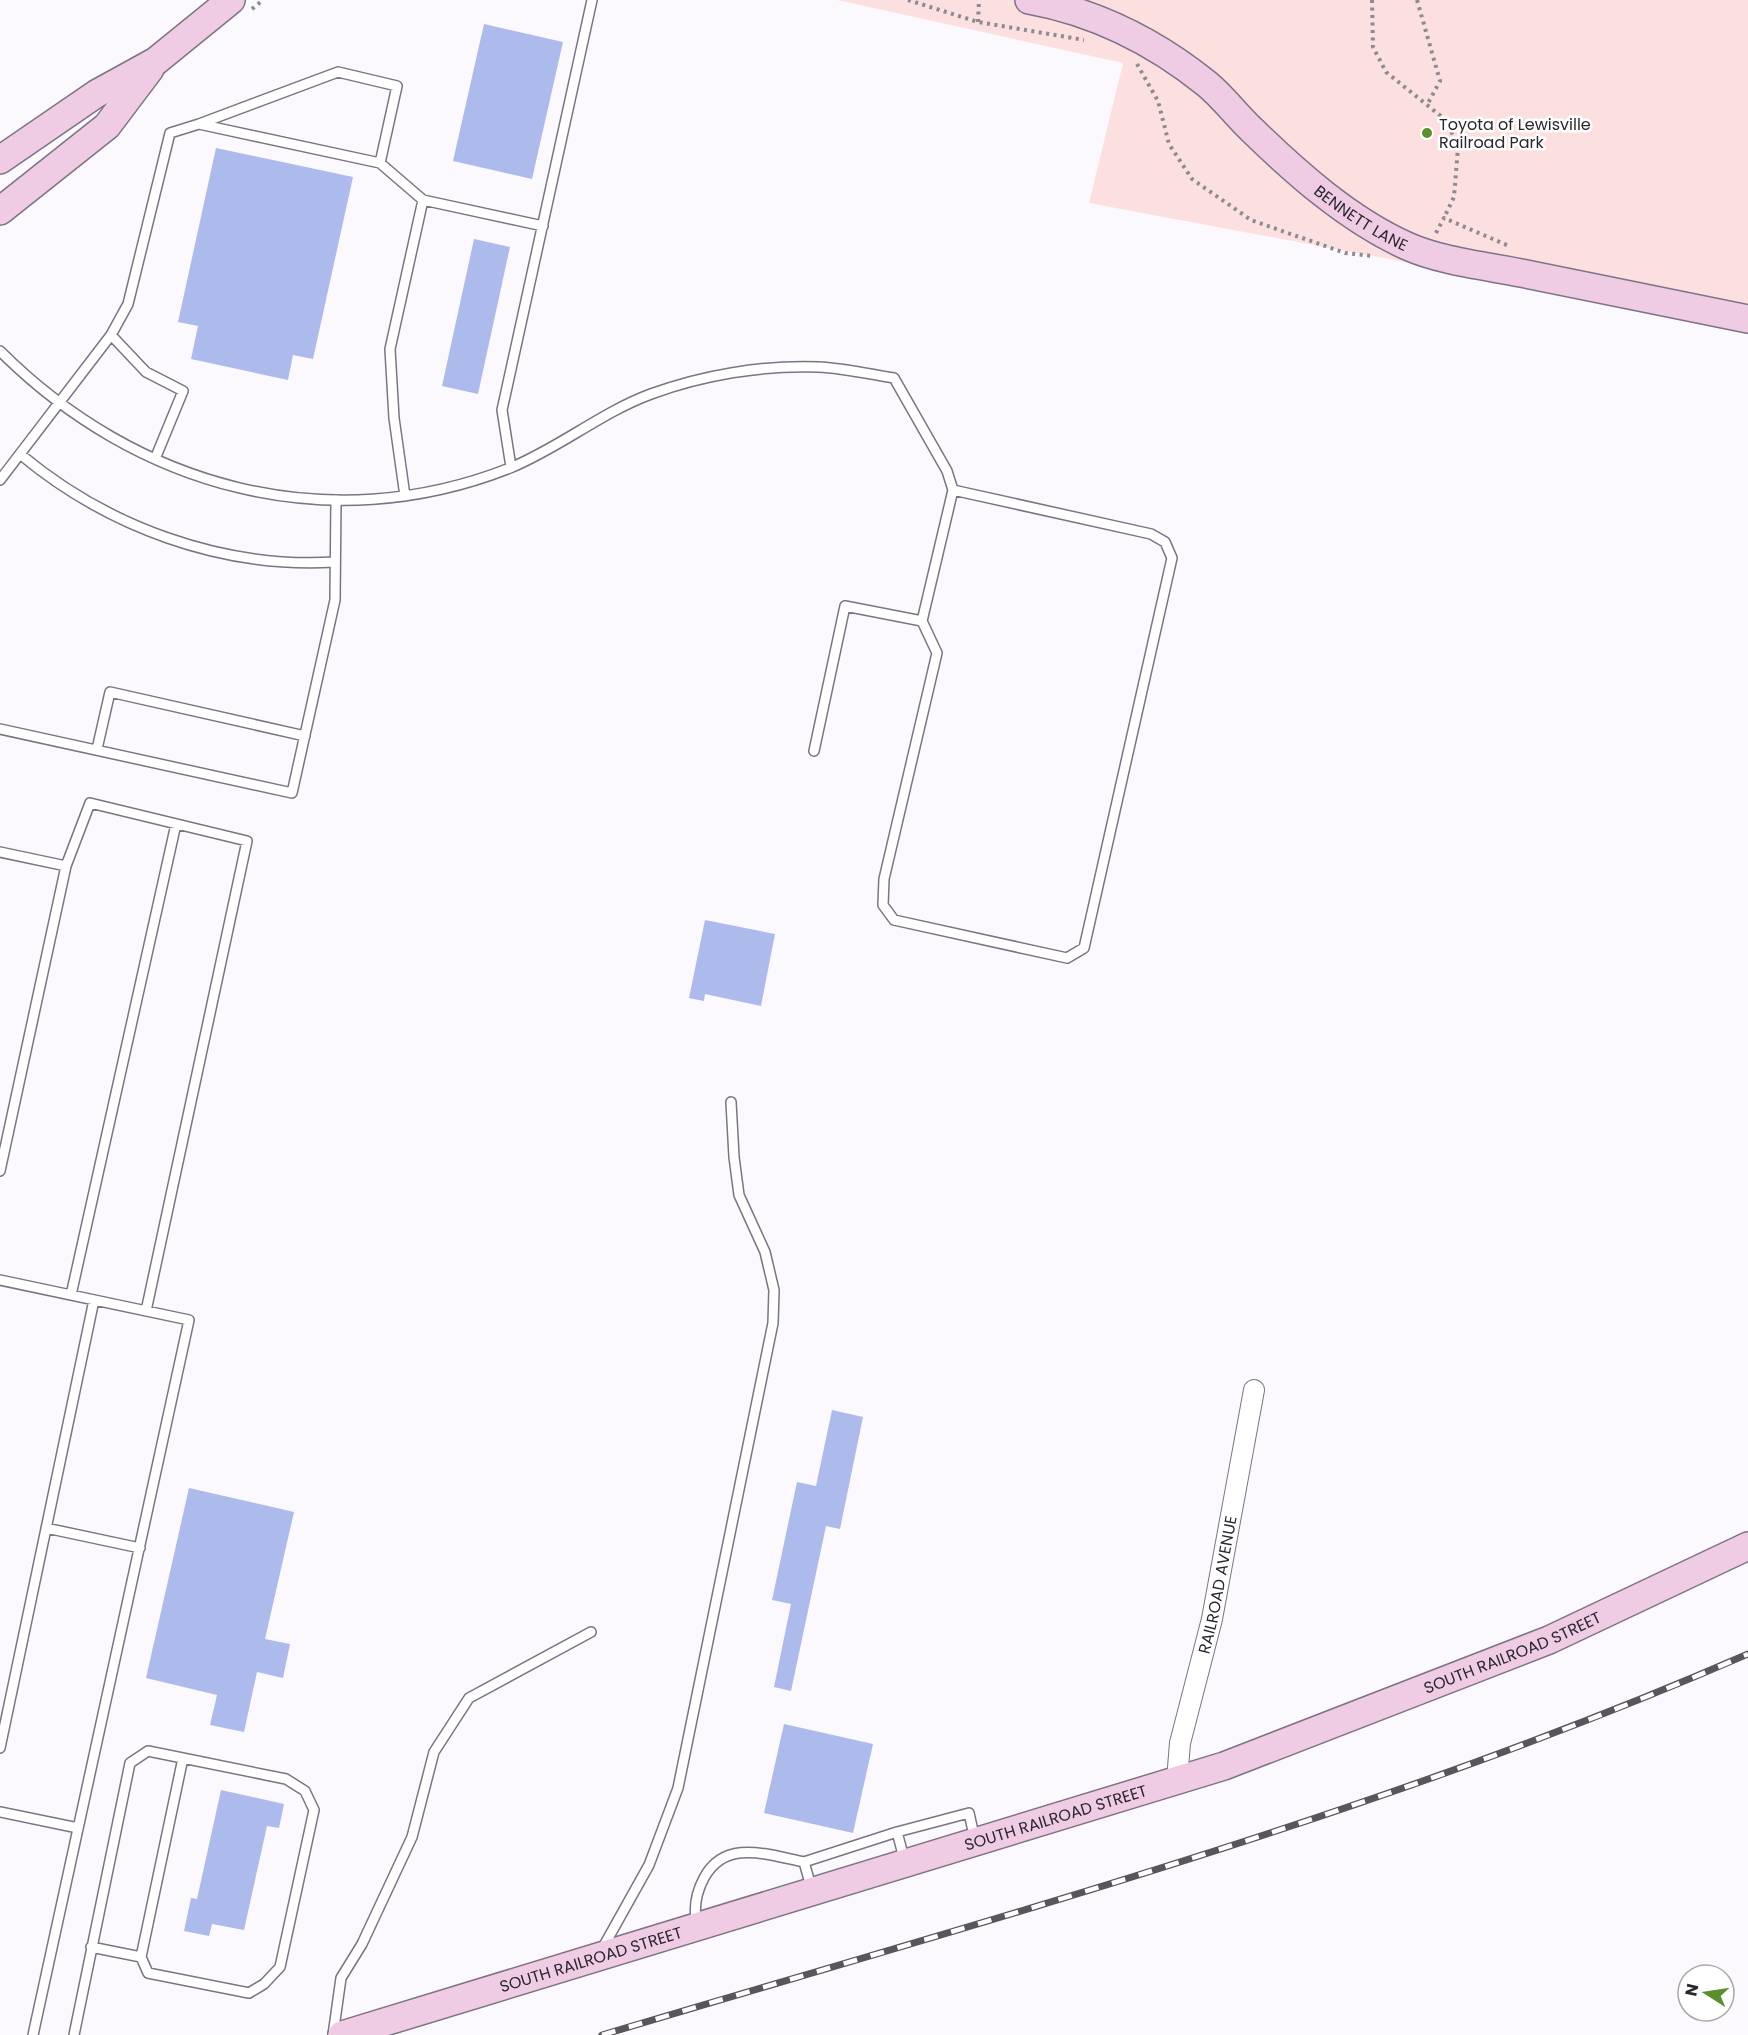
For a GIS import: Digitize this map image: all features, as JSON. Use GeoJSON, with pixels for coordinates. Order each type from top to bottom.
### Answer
{"type":"FeatureCollection","features":[{"type":"Feature","properties":{"kind":"street"},"geometry":{"type":"LineString","coordinates":[[0,160],[96,94],[156,61],[231,0]]}},
{"type":"Feature","properties":{"kind":"street","name":"BENNETT LANE"},"geometry":{"type":"LineString","coordinates":[[1029,0],[1052,4],[1112,25],[1163,52],[1209,85],[1251,130],[1305,178],[1356,216],[1407,246],[1459,260],[1748,319]]}},
{"type":"Feature","properties":{"kind":"street"},"geometry":{"type":"LineString","coordinates":[[0,211],[107,126],[156,61]]}},
{"type":"Feature","properties":{"kind":"street","name":"RAILROAD AVENUE"},"geometry":{"type":"LineString","coordinates":[[1177,1780],[1180,1743],[1212,1619],[1254,1390]]}},
{"type":"Feature","properties":{"kind":"street","name":"SOUTH RAILROAD STREET"},"geometry":{"type":"LineString","coordinates":[[342,2035],[1224,1766],[1549,1640],[1748,1546]]}},
{"type":"Feature","properties":{"kind":"lane"},"geometry":{"type":"LineString","coordinates":[[512,467],[502,410],[592,0]]}},
{"type":"Feature","properties":{"kind":"lane"},"geometry":{"type":"LineString","coordinates":[[0,480],[111,335],[128,304],[171,133],[338,72],[397,86],[380,163]]}},
{"type":"Feature","properties":{"kind":"lane"},"geometry":{"type":"LineString","coordinates":[[199,124],[380,163],[423,200],[543,226]]}},
{"type":"Feature","properties":{"kind":"lane"},"geometry":{"type":"LineString","coordinates":[[405,496],[394,418],[390,349],[423,200]]}},
{"type":"Feature","properties":{"kind":"lane"},"geometry":{"type":"LineString","coordinates":[[111,335],[146,372],[183,391],[155,459]]}},
{"type":"Feature","properties":{"kind":"lane"},"geometry":{"type":"LineString","coordinates":[[0,351],[33,384],[107,434],[189,475],[240,489],[336,500],[375,501],[441,490],[512,467],[650,394],[714,376],[768,368],[819,367],[894,378],[947,471],[953,490],[922,621],[938,653],[884,879],[883,905],[894,920],[1067,958],[1084,948],[1172,558],[1165,542],[1151,534],[953,490]]}},
{"type":"Feature","properties":{"kind":"lane"},"geometry":{"type":"LineString","coordinates":[[21,454],[40,471],[88,501],[136,527],[187,546],[246,558],[299,564],[335,562]]}},
{"type":"Feature","properties":{"kind":"lane"},"geometry":{"type":"LineString","coordinates":[[0,729],[292,793],[335,600],[336,500]]}},
{"type":"Feature","properties":{"kind":"lane"},"geometry":{"type":"LineString","coordinates":[[814,751],[845,606],[922,621]]}},
{"type":"Feature","properties":{"kind":"lane"},"geometry":{"type":"LineString","coordinates":[[97,749],[110,692],[305,736]]}},
{"type":"Feature","properties":{"kind":"lane"},"geometry":{"type":"LineString","coordinates":[[0,1171],[66,866],[90,803],[247,841],[146,1311]]}},
{"type":"Feature","properties":{"kind":"lane"},"geometry":{"type":"LineString","coordinates":[[71,1295],[176,824]]}},
{"type":"Feature","properties":{"kind":"lane"},"geometry":{"type":"LineString","coordinates":[[0,852],[66,866]]}},
{"type":"Feature","properties":{"kind":"lane"},"geometry":{"type":"LineString","coordinates":[[597,1958],[649,1865],[678,1788],[773,1323],[774,1290],[765,1252],[739,1195],[731,1102]]}},
{"type":"Feature","properties":{"kind":"lane"},"geometry":{"type":"LineString","coordinates":[[0,1280],[189,1320],[33,2035]]}},
{"type":"Feature","properties":{"kind":"lane"},"geometry":{"type":"LineString","coordinates":[[0,1748],[94,1300]]}},
{"type":"Feature","properties":{"kind":"lane"},"geometry":{"type":"LineString","coordinates":[[46,1528],[140,1548]]}},
{"type":"Feature","properties":{"kind":"lane"},"geometry":{"type":"LineString","coordinates":[[333,2035],[341,1978],[362,1944],[412,1837],[434,1752],[469,1698],[591,1632]]}},
{"type":"Feature","properties":{"kind":"lane"},"geometry":{"type":"LineString","coordinates":[[74,2035],[130,1763],[148,1751],[183,1758],[286,1779],[304,1791],[314,1810],[280,1967],[264,1984],[249,1993],[148,1973],[141,1957],[183,1758]]}},
{"type":"Feature","properties":{"kind":"lane"},"geometry":{"type":"LineString","coordinates":[[0,1812],[78,1828]]}},
{"type":"Feature","properties":{"kind":"lane"},"geometry":{"type":"LineString","coordinates":[[698,1928],[695,1916],[696,1894],[709,1868],[722,1857],[748,1851],[804,1862],[897,1832],[969,1813],[976,1842]]}},
{"type":"Feature","properties":{"kind":"lane"},"geometry":{"type":"LineString","coordinates":[[897,1832],[906,1864]]}},
{"type":"Feature","properties":{"kind":"lane"},"geometry":{"type":"LineString","coordinates":[[804,1862],[813,1893]]}},
{"type":"Feature","properties":{"kind":"lane"},"geometry":{"type":"LineString","coordinates":[[91,1947],[141,1957]]}},
{"type":"Feature","properties":{"kind":"path"},"geometry":{"type":"LineString","coordinates":[[978,22],[979,0]]}},
{"type":"Feature","properties":{"kind":"path"},"geometry":{"type":"LineString","coordinates":[[1372,0],[1373,47],[1386,72],[1447,121],[1458,148],[1454,196],[1444,218]]}},
{"type":"Feature","properties":{"kind":"path"},"geometry":{"type":"LineString","coordinates":[[1417,0],[1440,81],[1427,105]]}},
{"type":"Feature","properties":{"kind":"shaded area","name":"Toyota of Lewisville Railroad Park"},"geometry":{"type":"Polygon","coordinates":[[[837,0],[1748,0],[1748,326],[1089,203],[1123,63],[837,0]]]}},
{"type":"Feature","properties":{"kind":"building"},"geometry":{"type":"Polygon","coordinates":[[[484,24],[563,42],[532,179],[453,161],[484,24]]]}},
{"type":"Feature","properties":{"kind":"building"},"geometry":{"type":"Polygon","coordinates":[[[216,148],[353,177],[313,359],[293,355],[288,380],[191,359],[198,326],[178,322],[216,148]]]}},
{"type":"Feature","properties":{"kind":"building"},"geometry":{"type":"Polygon","coordinates":[[[474,239],[510,247],[478,394],[442,386],[474,239]]]}},
{"type":"Feature","properties":{"kind":"building"},"geometry":{"type":"Polygon","coordinates":[[[705,920],[775,934],[761,1006],[705,994],[704,1001],[689,998],[705,920]]]}},
{"type":"Feature","properties":{"kind":"building"},"geometry":{"type":"Polygon","coordinates":[[[832,1410],[863,1417],[840,1529],[826,1526],[791,1691],[774,1687],[791,1604],[772,1600],[797,1482],[816,1486],[832,1410]]]}},
{"type":"Feature","properties":{"kind":"building"},"geometry":{"type":"Polygon","coordinates":[[[189,1488],[294,1512],[265,1639],[290,1644],[283,1678],[257,1672],[244,1732],[210,1725],[217,1695],[146,1678],[189,1488]]]}},
{"type":"Feature","properties":{"kind":"building"},"geometry":{"type":"Polygon","coordinates":[[[784,1724],[873,1744],[853,1833],[764,1813],[784,1724]]]}},
{"type":"Feature","properties":{"kind":"building"},"geometry":{"type":"Polygon","coordinates":[[[221,1790],[284,1804],[279,1828],[267,1826],[244,1930],[212,1924],[209,1936],[184,1931],[191,1898],[197,1899],[221,1790]]]}},
{"type":"Feature","properties":{"kind":"railway"},"geometry":{"type":"LineString","coordinates":[[602,2035],[1181,1862],[1324,1815],[1608,1712],[1748,1654]]}},
{"type":"Feature","properties":{"kind":"place","name":"Toyota of Lewisville Railroad Park"},"geometry":{"type":"Point","coordinates":[1427,133]}}]}
